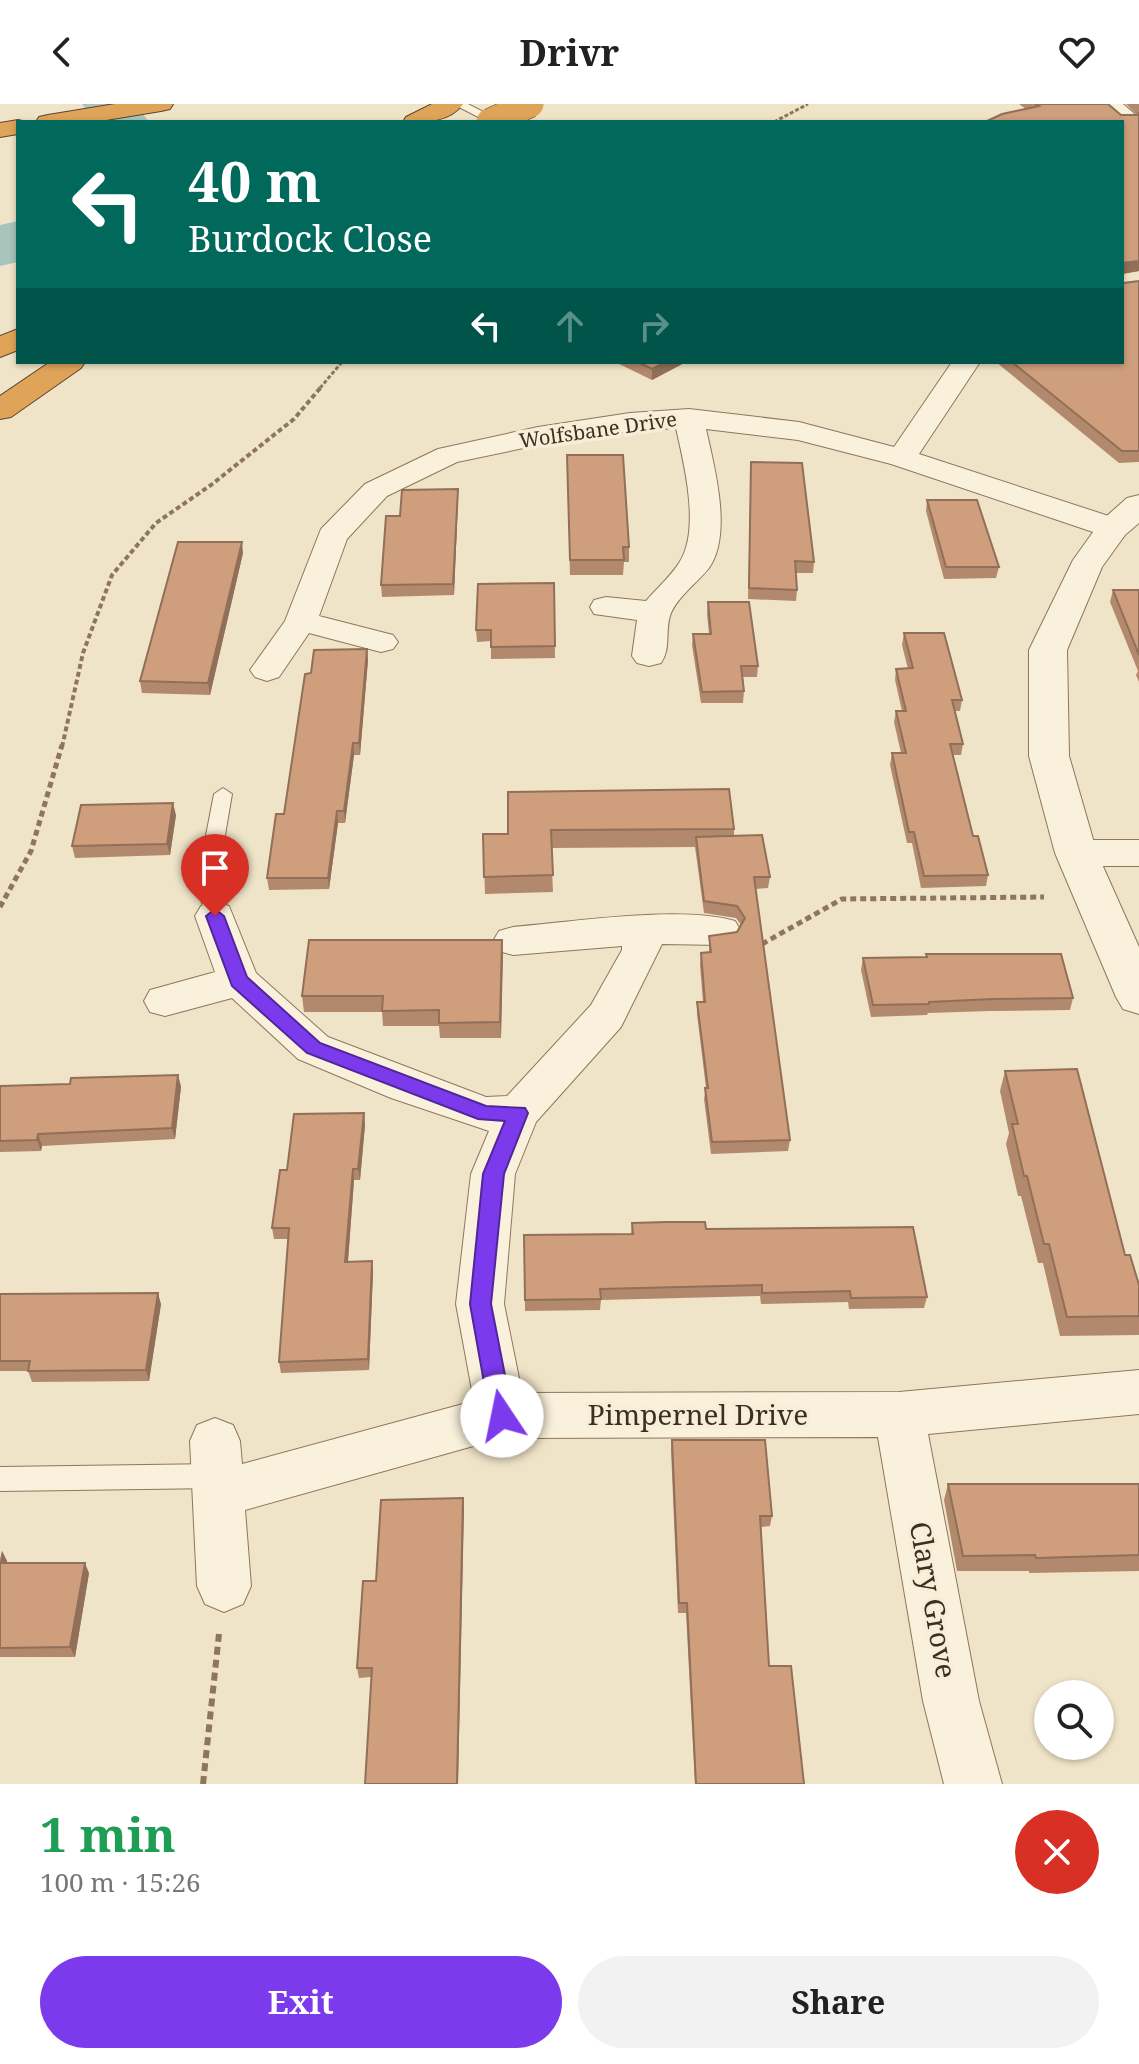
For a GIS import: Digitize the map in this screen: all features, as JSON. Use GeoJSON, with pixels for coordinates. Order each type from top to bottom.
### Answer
{"type":"FeatureCollection","features":[{"type":"Feature","properties":{"kind":"highway"},"geometry":{"type":"LineString","coordinates":[[61,120],[161,104]]}},
{"type":"Feature","properties":{"kind":"highway"},"geometry":{"type":"LineString","coordinates":[[419,120],[451,104]]}},
{"type":"Feature","properties":{"kind":"highway"},"geometry":{"type":"LineString","coordinates":[[494,120],[530,104]]}},
{"type":"Feature","properties":{"kind":"highway"},"geometry":{"type":"LineString","coordinates":[[0,410],[67,364]]}},
{"type":"Feature","properties":{"kind":"street"},"geometry":{"type":"LineString","coordinates":[[901,458],[965,364]]}},
{"type":"Feature","properties":{"kind":"street"},"geometry":{"type":"LineString","coordinates":[[649,656],[654,612],[696,563],[704,530],[703,484],[689,418]]}},
{"type":"Feature","properties":{"kind":"street","name":"Wolfsbane Drive"},"geometry":{"type":"LineString","coordinates":[[267,670],[301,621],[332,536],[376,490],[448,455],[630,422],[689,418],[799,431],[1126,516]]}},
{"type":"Feature","properties":{"kind":"street"},"geometry":{"type":"LineString","coordinates":[[1126,516],[1085,567],[1048,650],[1049,756],[1076,853],[1139,997]]}},
{"type":"Feature","properties":{"kind":"street"},"geometry":{"type":"LineString","coordinates":[[606,607],[654,612]]}},
{"type":"Feature","properties":{"kind":"street"},"geometry":{"type":"LineString","coordinates":[[301,621],[381,642]]}},
{"type":"Feature","properties":{"kind":"street"},"geometry":{"type":"LineString","coordinates":[[1076,853],[1139,853]]}},
{"type":"Feature","properties":{"kind":"street"},"geometry":{"type":"LineString","coordinates":[[215,916],[239,981],[313,1048],[485,1114],[518,1113]]}},
{"type":"Feature","properties":{"kind":"street"},"geometry":{"type":"LineString","coordinates":[[513,941],[643,930],[736,938]]}},
{"type":"Feature","properties":{"kind":"street"},"geometry":{"type":"LineString","coordinates":[[502,1416],[480,1304],[493,1174],[518,1113],[606,1016],[642,950],[643,930]]}},
{"type":"Feature","properties":{"kind":"street"},"geometry":{"type":"LineString","coordinates":[[165,1001],[239,981]]}},
{"type":"Feature","properties":{"kind":"street","name":"Pimpernel Drive"},"geometry":{"type":"LineString","coordinates":[[216,1471],[502,1416],[899,1414],[1139,1392]]}},
{"type":"Feature","properties":{"kind":"street","name":"Clary Grove"},"geometry":{"type":"LineString","coordinates":[[899,1414],[951,1701],[973,1784]]}},
{"type":"Feature","properties":{"kind":"street"},"geometry":{"type":"LineString","coordinates":[[216,1471],[224,1586]]}},
{"type":"Feature","properties":{"kind":"lane"},"geometry":{"type":"LineString","coordinates":[[459,104],[493,120]]}},
{"type":"Feature","properties":{"kind":"lane"},"geometry":{"type":"LineString","coordinates":[[215,916],[207,882],[223,794]]}},
{"type":"Feature","properties":{"kind":"lane"},"geometry":{"type":"LineString","coordinates":[[0,1479],[216,1471]]}},
{"type":"Feature","properties":{"kind":"path"},"geometry":{"type":"LineString","coordinates":[[778,120],[808,104]]}},
{"type":"Feature","properties":{"kind":"path"},"geometry":{"type":"LineString","coordinates":[[0,907],[31,851],[59,759],[83,653],[112,575],[156,523],[211,485],[294,419],[340,364]]}},
{"type":"Feature","properties":{"kind":"path"},"geometry":{"type":"LineString","coordinates":[[736,938],[766,944],[842,899],[1097,896]]}},
{"type":"Feature","properties":{"kind":"path"},"geometry":{"type":"LineString","coordinates":[[203,1784],[224,1586]]}},
{"type":"Feature","properties":{"kind":"building"},"geometry":{"type":"Polygon","coordinates":[[[1035,104],[1108,104],[1121,115],[1139,113],[1139,261],[1124,263],[1124,120],[989,120],[1039,106],[1035,104]]]}},
{"type":"Feature","properties":{"kind":"building"},"geometry":{"type":"Polygon","coordinates":[[[1139,281],[1139,451],[1122,451],[1014,364],[1124,364],[1124,283],[1139,281]]]}},
{"type":"Feature","properties":{"kind":"building"},"geometry":{"type":"Polygon","coordinates":[[[642,364],[662,364],[652,369],[642,364]]]}},
{"type":"Feature","properties":{"kind":"building"},"geometry":{"type":"Polygon","coordinates":[[[567,455],[623,455],[629,547],[623,547],[624,560],[570,560],[567,455]]]}},
{"type":"Feature","properties":{"kind":"building"},"geometry":{"type":"Polygon","coordinates":[[[751,462],[802,463],[814,562],[795,561],[797,590],[749,588],[751,462]]]}},
{"type":"Feature","properties":{"kind":"building"},"geometry":{"type":"Polygon","coordinates":[[[458,489],[453,584],[381,585],[386,516],[400,516],[402,490],[458,489]]]}},
{"type":"Feature","properties":{"kind":"building"},"geometry":{"type":"Polygon","coordinates":[[[927,500],[977,500],[999,567],[946,567],[927,500]]]}},
{"type":"Feature","properties":{"kind":"building"},"geometry":{"type":"Polygon","coordinates":[[[178,542],[242,542],[208,683],[140,681],[178,542]]]}},
{"type":"Feature","properties":{"kind":"building"},"geometry":{"type":"Polygon","coordinates":[[[554,583],[555,646],[491,647],[491,630],[476,630],[478,584],[554,583]]]}},
{"type":"Feature","properties":{"kind":"building"},"geometry":{"type":"Polygon","coordinates":[[[1113,590],[1139,590],[1139,655],[1113,590]]]}},
{"type":"Feature","properties":{"kind":"building"},"geometry":{"type":"Polygon","coordinates":[[[708,602],[749,602],[758,666],[741,666],[744,691],[702,692],[693,634],[711,634],[708,602]]]}},
{"type":"Feature","properties":{"kind":"building"},"geometry":{"type":"Polygon","coordinates":[[[904,633],[944,633],[962,700],[952,700],[963,744],[950,744],[973,836],[978,836],[988,875],[924,876],[914,832],[909,832],[892,753],[906,753],[896,711],[906,711],[896,669],[913,668],[904,633]]]}},
{"type":"Feature","properties":{"kind":"building"},"geometry":{"type":"Polygon","coordinates":[[[367,649],[359,743],[353,743],[344,811],[337,811],[328,878],[267,878],[276,814],[284,814],[305,674],[311,673],[314,650],[367,649]]]}},
{"type":"Feature","properties":{"kind":"building"},"geometry":{"type":"Polygon","coordinates":[[[729,789],[734,829],[551,830],[553,875],[484,877],[483,834],[508,834],[508,792],[729,789]]]}},
{"type":"Feature","properties":{"kind":"building"},"geometry":{"type":"Polygon","coordinates":[[[173,803],[167,844],[72,846],[81,805],[173,803]]]}},
{"type":"Feature","properties":{"kind":"building"},"geometry":{"type":"Polygon","coordinates":[[[762,835],[770,877],[754,877],[790,1140],[712,1142],[697,1002],[705,1002],[701,953],[711,952],[709,936],[737,932],[745,918],[737,906],[704,901],[696,837],[762,835]]]}},
{"type":"Feature","properties":{"kind":"building"},"geometry":{"type":"Polygon","coordinates":[[[309,940],[502,940],[500,1022],[439,1023],[439,1010],[382,1011],[383,996],[302,996],[309,940]]]}},
{"type":"Feature","properties":{"kind":"building"},"geometry":{"type":"Polygon","coordinates":[[[926,954],[1061,954],[1073,998],[873,1005],[863,958],[927,957],[926,954]]]}},
{"type":"Feature","properties":{"kind":"building"},"geometry":{"type":"Polygon","coordinates":[[[1077,1069],[1125,1255],[1130,1255],[1139,1285],[1139,1316],[1067,1317],[1049,1244],[1044,1244],[1027,1176],[1024,1176],[1012,1124],[1018,1124],[1005,1071],[1077,1069]]]}},
{"type":"Feature","properties":{"kind":"building"},"geometry":{"type":"Polygon","coordinates":[[[178,1075],[172,1128],[38,1134],[37,1140],[0,1141],[0,1086],[70,1084],[71,1078],[178,1075]]]}},
{"type":"Feature","properties":{"kind":"building"},"geometry":{"type":"Polygon","coordinates":[[[364,1113],[358,1169],[353,1169],[345,1262],[372,1261],[368,1359],[279,1362],[289,1228],[272,1228],[280,1170],[287,1170],[294,1114],[364,1113]]]}},
{"type":"Feature","properties":{"kind":"building"},"geometry":{"type":"Polygon","coordinates":[[[705,1222],[706,1229],[913,1227],[927,1297],[851,1298],[850,1291],[762,1293],[762,1285],[600,1289],[601,1299],[525,1300],[524,1235],[633,1234],[632,1223],[705,1222]]]}},
{"type":"Feature","properties":{"kind":"building"},"geometry":{"type":"Polygon","coordinates":[[[158,1293],[146,1370],[28,1371],[30,1361],[0,1361],[0,1294],[158,1293]]]}},
{"type":"Feature","properties":{"kind":"building"},"geometry":{"type":"Polygon","coordinates":[[[672,1440],[765,1440],[772,1516],[760,1516],[769,1666],[791,1666],[804,1784],[696,1784],[687,1603],[679,1603],[672,1440]]]}},
{"type":"Feature","properties":{"kind":"building"},"geometry":{"type":"Polygon","coordinates":[[[948,1484],[1139,1484],[1139,1555],[1036,1558],[1035,1555],[963,1556],[948,1484]]]}},
{"type":"Feature","properties":{"kind":"building"},"geometry":{"type":"Polygon","coordinates":[[[463,1498],[457,1784],[365,1784],[372,1668],[357,1668],[363,1581],[376,1581],[381,1500],[463,1498]]]}},
{"type":"Feature","properties":{"kind":"building"},"geometry":{"type":"Polygon","coordinates":[[[0,1563],[85,1563],[70,1647],[0,1648],[0,1563]]]}},
{"type":"Feature","properties":{"kind":"waterway"},"geometry":{"type":"LineString","coordinates":[[108,104],[121,120]]}},
{"type":"Feature","properties":{"kind":"waterway"},"geometry":{"type":"LineString","coordinates":[[0,249],[16,239]]}},
{"type":"Feature","properties":{"kind":"route"},"geometry":{"type":"LineString","coordinates":[[215,916],[239,981],[313,1048],[485,1114],[518,1113],[493,1174],[480,1304],[502,1416]]}}]}
